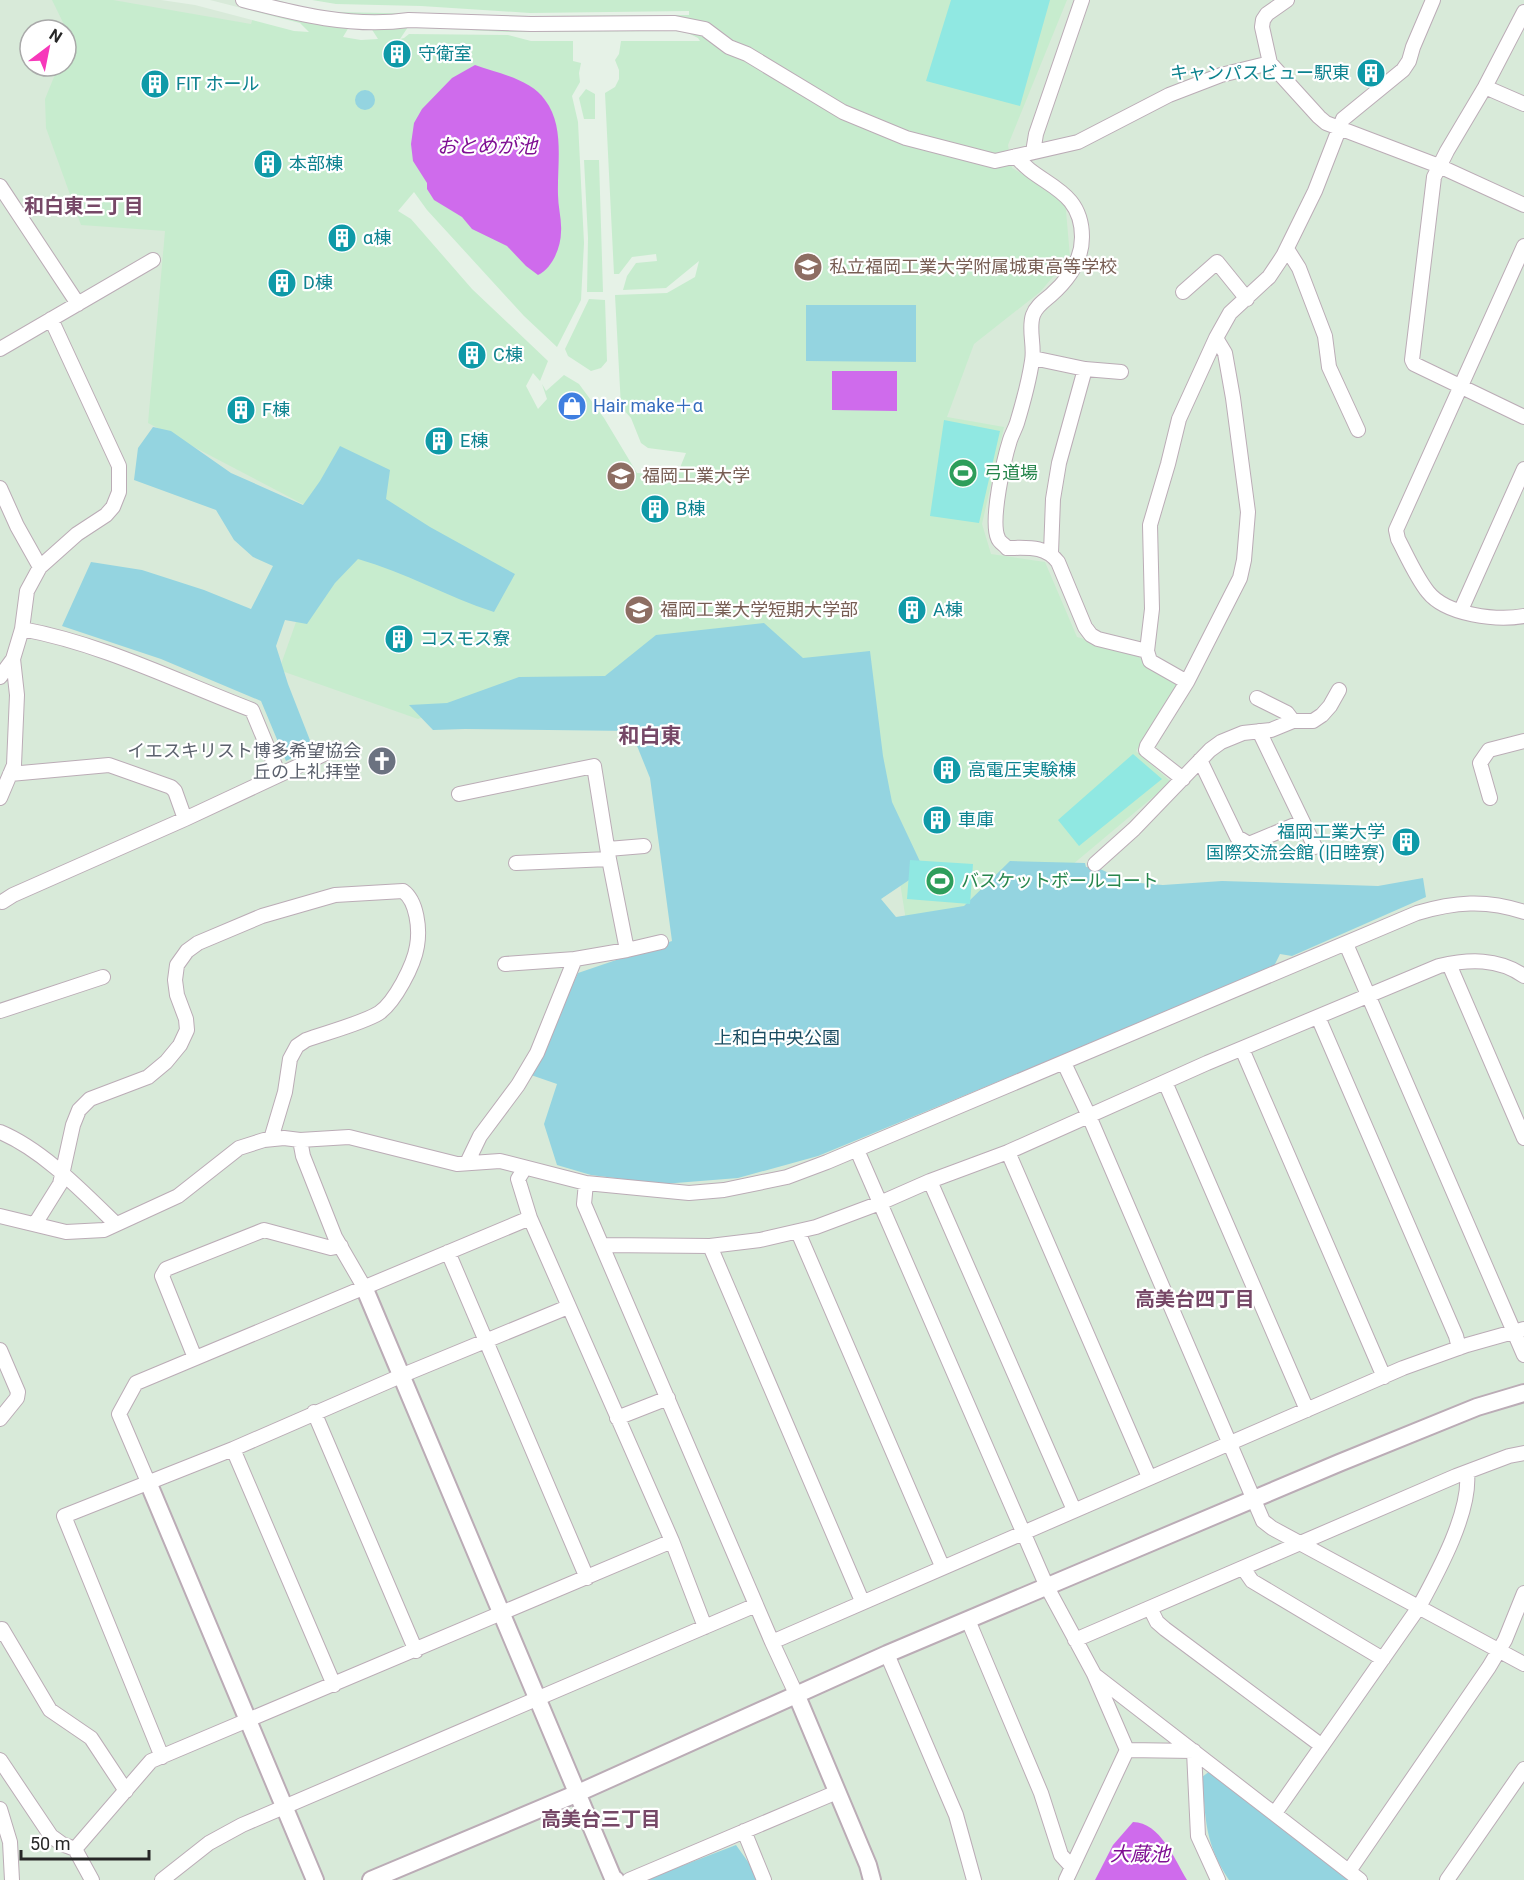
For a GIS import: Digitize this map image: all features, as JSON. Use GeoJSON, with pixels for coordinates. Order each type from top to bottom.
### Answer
{"type":"FeatureCollection","features":[{"type":"Feature","properties":{"kind":"street"},"geometry":{"type":"LineString","coordinates":[[243,0],[303,15],[343,21],[409,20],[531,24],[675,23],[705,29],[729,47],[747,54],[843,112],[906,138],[995,161],[1078,141],[1180,91],[1221,75],[1270,63]]}},
{"type":"Feature","properties":{"kind":"street"},"geometry":{"type":"LineString","coordinates":[[1033,152],[1036,134],[1082,0]]}},
{"type":"Feature","properties":{"kind":"street"},"geometry":{"type":"LineString","coordinates":[[1287,0],[1267,14],[1263,20],[1262,27],[1270,63],[1319,117],[1326,123],[1439,166],[1524,205]]}},
{"type":"Feature","properties":{"kind":"street"},"geometry":{"type":"LineString","coordinates":[[1187,682],[1150,661],[1147,651],[1152,609],[1150,525],[1179,419],[1230,313],[1269,277],[1287,249],[1315,191],[1343,119],[1403,69],[1409,61],[1433,0]]}},
{"type":"Feature","properties":{"kind":"street"},"geometry":{"type":"LineString","coordinates":[[1524,12],[1434,177],[1412,360],[1414,364],[1524,417]]}},
{"type":"Feature","properties":{"kind":"street"},"geometry":{"type":"LineString","coordinates":[[1485,87],[1524,104]]}},
{"type":"Feature","properties":{"kind":"street"},"geometry":{"type":"LineString","coordinates":[[1016,156],[1026,167],[1054,185],[1071,201],[1078,216],[1082,236],[1079,255],[1072,272],[1064,283],[1037,307],[1032,318],[1033,358],[1017,423],[1010,440],[994,515],[998,539],[1007,548],[1041,549],[1051,553],[1058,562],[1085,627],[1091,635],[1098,639],[1147,651]]}},
{"type":"Feature","properties":{"kind":"street"},"geometry":{"type":"LineString","coordinates":[[0,186],[78,304]]}},
{"type":"Feature","properties":{"kind":"street"},"geometry":{"type":"LineString","coordinates":[[1524,246],[1396,530],[1398,539],[1428,593],[1447,606],[1479,616],[1509,619],[1524,616]]}},
{"type":"Feature","properties":{"kind":"street"},"geometry":{"type":"LineString","coordinates":[[1287,249],[1299,268],[1325,336],[1329,367],[1358,430]]}},
{"type":"Feature","properties":{"kind":"street"},"geometry":{"type":"LineString","coordinates":[[0,349],[153,260]]}},
{"type":"Feature","properties":{"kind":"street"},"geometry":{"type":"LineString","coordinates":[[1183,292],[1217,261],[1247,298]]}},
{"type":"Feature","properties":{"kind":"street"},"geometry":{"type":"LineString","coordinates":[[0,677],[13,659],[22,629],[27,591],[40,567],[77,534],[106,515],[113,507],[119,492],[119,466],[51,320]]}},
{"type":"Feature","properties":{"kind":"street"},"geometry":{"type":"LineString","coordinates":[[1183,779],[1146,750],[1146,746],[1187,682],[1240,578],[1248,513],[1225,353],[1216,338]]}},
{"type":"Feature","properties":{"kind":"street"},"geometry":{"type":"LineString","coordinates":[[1033,358],[1085,369],[1121,372]]}},
{"type":"Feature","properties":{"kind":"street"},"geometry":{"type":"LineString","coordinates":[[1051,553],[1053,499],[1059,463],[1085,369]]}},
{"type":"Feature","properties":{"kind":"street"},"geometry":{"type":"LineString","coordinates":[[1461,610],[1524,469]]}},
{"type":"Feature","properties":{"kind":"street"},"geometry":{"type":"LineString","coordinates":[[0,488],[17,526],[40,567]]}},
{"type":"Feature","properties":{"kind":"street"},"geometry":{"type":"LineString","coordinates":[[22,629],[43,633],[121,657],[252,710],[279,775]]}},
{"type":"Feature","properties":{"kind":"street"},"geometry":{"type":"LineString","coordinates":[[0,798],[14,765],[17,695],[13,659]]}},
{"type":"Feature","properties":{"kind":"street"},"geometry":{"type":"LineString","coordinates":[[1095,864],[1134,829],[1200,760],[1221,742],[1243,733],[1271,730],[1293,722],[1313,721],[1330,706],[1339,690]]}},
{"type":"Feature","properties":{"kind":"street"},"geometry":{"type":"LineString","coordinates":[[1257,698],[1287,713],[1293,722]]}},
{"type":"Feature","properties":{"kind":"street"},"geometry":{"type":"LineString","coordinates":[[1259,731],[1315,847]]}},
{"type":"Feature","properties":{"kind":"street"},"geometry":{"type":"LineString","coordinates":[[1491,798],[1480,763],[1490,750],[1524,741]]}},
{"type":"Feature","properties":{"kind":"street"},"geometry":{"type":"LineString","coordinates":[[1,903],[74,867],[185,819],[337,748]]}},
{"type":"Feature","properties":{"kind":"street"},"geometry":{"type":"LineString","coordinates":[[1200,760],[1237,837],[1242,842],[1249,844],[1302,822]]}},
{"type":"Feature","properties":{"kind":"street"},"geometry":{"type":"LineString","coordinates":[[10,774],[109,765],[171,787],[175,791],[185,819]]}},
{"type":"Feature","properties":{"kind":"street"},"geometry":{"type":"LineString","coordinates":[[459,794],[594,766],[627,950]]}},
{"type":"Feature","properties":{"kind":"street"},"geometry":{"type":"LineString","coordinates":[[516,863],[608,854],[644,846]]}},
{"type":"Feature","properties":{"kind":"street"},"geometry":{"type":"LineString","coordinates":[[35,1224],[60,1184],[73,1125],[80,1110],[90,1099],[148,1077],[166,1062],[180,1045],[187,1030],[186,1018],[177,995],[175,980],[177,965],[187,951],[198,943],[262,916],[335,895],[403,891],[410,896],[417,923],[417,946],[408,971],[391,1002],[378,1013],[306,1040],[297,1046],[290,1059],[283,1100],[271,1139]]}},
{"type":"Feature","properties":{"kind":"street"},"geometry":{"type":"LineString","coordinates":[[0,1216],[66,1232],[105,1230],[178,1196],[239,1148],[271,1139],[284,1138],[300,1140],[349,1137],[457,1164],[500,1161],[586,1183],[689,1192],[724,1190],[787,1177],[857,1150],[1417,914],[1444,905],[1467,903],[1493,904],[1524,912]]}},
{"type":"Feature","properties":{"kind":"street"},"geometry":{"type":"LineString","coordinates":[[505,964],[575,959],[662,942]]}},
{"type":"Feature","properties":{"kind":"street"},"geometry":{"type":"LineString","coordinates":[[1346,944],[1519,1331],[1524,1355]]}},
{"type":"Feature","properties":{"kind":"street"},"geometry":{"type":"LineString","coordinates":[[467,1163],[480,1136],[518,1085],[537,1053],[575,959]]}},
{"type":"Feature","properties":{"kind":"street"},"geometry":{"type":"LineString","coordinates":[[602,1245],[710,1246],[760,1240],[816,1227],[1008,1152],[1242,1049],[1449,964],[1467,961],[1496,963],[1524,976]]}},
{"type":"Feature","properties":{"kind":"street"},"geometry":{"type":"LineString","coordinates":[[1449,964],[1524,1138]]}},
{"type":"Feature","properties":{"kind":"street"},"geometry":{"type":"LineString","coordinates":[[0,1011],[103,977]]}},
{"type":"Feature","properties":{"kind":"street"},"geometry":{"type":"LineString","coordinates":[[1318,1017],[1456,1336],[1459,1348]]}},
{"type":"Feature","properties":{"kind":"street"},"geometry":{"type":"LineString","coordinates":[[1242,1049],[1384,1377]]}},
{"type":"Feature","properties":{"kind":"street"},"geometry":{"type":"LineString","coordinates":[[1064,1063],[1089,1116],[1263,1521],[1524,1664]]}},
{"type":"Feature","properties":{"kind":"street"},"geometry":{"type":"LineString","coordinates":[[1165,1082],[1306,1410]]}},
{"type":"Feature","properties":{"kind":"street"},"geometry":{"type":"LineString","coordinates":[[0,1132],[23,1144],[63,1175],[116,1224]]}},
{"type":"Feature","properties":{"kind":"street"},"geometry":{"type":"LineString","coordinates":[[300,1140],[303,1156],[335,1237],[364,1287],[403,1375],[616,1880]]}},
{"type":"Feature","properties":{"kind":"street"},"geometry":{"type":"LineString","coordinates":[[857,1150],[1047,1587],[1094,1674],[1127,1750],[1069,1874]]}},
{"type":"Feature","properties":{"kind":"street"},"geometry":{"type":"LineString","coordinates":[[1008,1152],[1149,1478]]}},
{"type":"Feature","properties":{"kind":"street"},"geometry":{"type":"LineString","coordinates":[[525,1168],[518,1179],[530,1218],[672,1541],[705,1627]]}},
{"type":"Feature","properties":{"kind":"street"},"geometry":{"type":"LineString","coordinates":[[930,1181],[1074,1510]]}},
{"type":"Feature","properties":{"kind":"street"},"geometry":{"type":"LineString","coordinates":[[586,1183],[584,1204],[797,1696],[868,1865],[872,1880]]}},
{"type":"Feature","properties":{"kind":"street"},"geometry":{"type":"LineString","coordinates":[[315,1880],[119,1414],[136,1383],[530,1218]]}},
{"type":"Feature","properties":{"kind":"street"},"geometry":{"type":"LineString","coordinates":[[195,1358],[162,1276],[166,1269],[264,1230],[331,1248],[340,1246]]}},
{"type":"Feature","properties":{"kind":"street"},"geometry":{"type":"LineString","coordinates":[[798,1232],[942,1566]]}},
{"type":"Feature","properties":{"kind":"street"},"geometry":{"type":"LineString","coordinates":[[710,1246],[862,1601]]}},
{"type":"Feature","properties":{"kind":"street"},"geometry":{"type":"LineString","coordinates":[[448,1252],[587,1578]]}},
{"type":"Feature","properties":{"kind":"street"},"geometry":{"type":"LineString","coordinates":[[162,1757],[64,1516],[233,1449],[314,1412],[568,1307]]}},
{"type":"Feature","properties":{"kind":"street"},"geometry":{"type":"LineString","coordinates":[[772,1642],[942,1566],[1384,1377],[1459,1348],[1519,1331]]}},
{"type":"Feature","properties":{"kind":"street"},"geometry":{"type":"LineString","coordinates":[[0,1350],[18,1392],[17,1398],[0,1419]]}},
{"type":"Feature","properties":{"kind":"street"},"geometry":{"type":"LineString","coordinates":[[371,1880],[578,1793],[887,1654],[1478,1407],[1524,1393]]}},
{"type":"Feature","properties":{"kind":"street"},"geometry":{"type":"LineString","coordinates":[[617,1418],[668,1398]]}},
{"type":"Feature","properties":{"kind":"street"},"geometry":{"type":"LineString","coordinates":[[314,1412],[416,1651]]}},
{"type":"Feature","properties":{"kind":"street"},"geometry":{"type":"LineString","coordinates":[[233,1449],[334,1685]]}},
{"type":"Feature","properties":{"kind":"street"},"geometry":{"type":"LineString","coordinates":[[1075,1640],[1467,1473],[1509,1456],[1524,1453]]}},
{"type":"Feature","properties":{"kind":"street"},"geometry":{"type":"LineString","coordinates":[[1275,1814],[1419,1607],[1463,1511],[1468,1486],[1467,1473]]}},
{"type":"Feature","properties":{"kind":"street"},"geometry":{"type":"LineString","coordinates":[[75,1849],[151,1761],[672,1541]]}},
{"type":"Feature","properties":{"kind":"street"},"geometry":{"type":"LineString","coordinates":[[1243,1568],[1252,1581],[1383,1659]]}},
{"type":"Feature","properties":{"kind":"street"},"geometry":{"type":"LineString","coordinates":[[1349,1870],[1489,1667],[1524,1593]]}},
{"type":"Feature","properties":{"kind":"street"},"geometry":{"type":"LineString","coordinates":[[162,1880],[209,1844],[242,1825],[756,1605]]}},
{"type":"Feature","properties":{"kind":"street"},"geometry":{"type":"LineString","coordinates":[[1150,1608],[1157,1622],[1165,1629],[1322,1746]]}},
{"type":"Feature","properties":{"kind":"street"},"geometry":{"type":"LineString","coordinates":[[968,1620],[1041,1792],[1069,1874]]}},
{"type":"Feature","properties":{"kind":"street"},"geometry":{"type":"LineString","coordinates":[[0,1634],[2,1629],[50,1710],[91,1738],[126,1791]]}},
{"type":"Feature","properties":{"kind":"street"},"geometry":{"type":"LineString","coordinates":[[887,1654],[956,1815],[974,1880]]}},
{"type":"Feature","properties":{"kind":"street"},"geometry":{"type":"LineString","coordinates":[[1094,1674],[1360,1880]]}},
{"type":"Feature","properties":{"kind":"street"},"geometry":{"type":"LineString","coordinates":[[1127,1750],[1194,1751]]}},
{"type":"Feature","properties":{"kind":"street"},"geometry":{"type":"LineString","coordinates":[[1194,1751],[1198,1836],[1218,1880]]}},
{"type":"Feature","properties":{"kind":"street"},"geometry":{"type":"LineString","coordinates":[[0,1760],[51,1836],[75,1849],[92,1880]]}},
{"type":"Feature","properties":{"kind":"street"},"geometry":{"type":"LineString","coordinates":[[1447,1880],[1524,1769]]}},
{"type":"Feature","properties":{"kind":"street"},"geometry":{"type":"LineString","coordinates":[[629,1880],[837,1792]]}},
{"type":"Feature","properties":{"kind":"street"},"geometry":{"type":"LineString","coordinates":[[0,1809],[10,1842],[12,1880]]}},
{"type":"Feature","properties":{"kind":"street"},"geometry":{"type":"LineString","coordinates":[[744,1832],[764,1880]]}},
{"type":"Feature","properties":{"kind":"shaded area","name":"福岡工業大学"},"geometry":{"type":"Polygon","coordinates":[[[52,0],[113,0],[251,24],[259,0],[1067,0],[1008,145],[1012,168],[1065,199],[1070,257],[1040,292],[974,344],[947,417],[1004,427],[982,524],[991,554],[1045,562],[1077,637],[1132,652],[1178,686],[1136,751],[1171,782],[1072,865],[986,906],[907,927],[869,686],[513,683],[418,719],[279,670],[296,622],[354,531],[148,423],[165,231],[81,225],[46,128],[45,99],[54,78],[78,78],[78,18],[61,18],[52,0]]]}},
{"type":"Feature","properties":{"kind":"shaded area"},"geometry":{"type":"Polygon","coordinates":[[[161,0],[210,0],[300,23],[309,32],[294,31],[195,5],[161,0]]]}},
{"type":"Feature","properties":{"kind":"shaded area"},"geometry":{"type":"Polygon","coordinates":[[[276,0],[312,0],[336,4],[421,6],[530,13],[689,11],[689,15],[530,16],[333,12],[276,0]]]}},
{"type":"Feature","properties":{"kind":"shaded area"},"geometry":{"type":"Polygon","coordinates":[[[951,0],[1050,0],[1020,106],[926,81],[951,0]]]}},
{"type":"Feature","properties":{"kind":"shaded area"},"geometry":{"type":"Polygon","coordinates":[[[349,27],[371,28],[378,39],[361,40],[343,37],[349,27]]]}},
{"type":"Feature","properties":{"kind":"shaded area"},"geometry":{"type":"Polygon","coordinates":[[[408,27],[508,32],[676,31],[688,33],[700,41],[621,41],[619,54],[615,60],[619,70],[619,79],[615,87],[605,93],[614,274],[619,274],[632,257],[656,254],[657,261],[636,263],[627,276],[623,290],[666,288],[699,261],[695,277],[667,293],[615,295],[621,407],[631,418],[641,443],[648,448],[686,453],[677,475],[637,473],[604,418],[579,384],[564,375],[546,391],[542,384],[547,399],[538,409],[526,386],[533,373],[540,381],[548,361],[472,289],[411,219],[398,211],[414,192],[427,210],[524,316],[557,347],[581,300],[584,243],[578,122],[572,96],[580,82],[581,63],[573,61],[573,41],[531,41],[508,35],[409,34],[400,39],[408,27]],[[586,89],[579,98],[584,119],[595,119],[595,94],[586,89]],[[584,160],[588,238],[587,292],[603,292],[599,160],[584,160]],[[589,299],[565,349],[568,356],[591,371],[601,368],[607,361],[605,300],[589,299]]]}},
{"type":"Feature","properties":{"kind":"shaded area","name":"弓道場"},"geometry":{"type":"Polygon","coordinates":[[[944,420],[1000,431],[979,523],[930,516],[944,420]]]}},
{"type":"Feature","properties":{"kind":"shaded area"},"geometry":{"type":"Polygon","coordinates":[[[1133,754],[1162,779],[1079,846],[1058,820],[1133,754]]]}},
{"type":"Feature","properties":{"kind":"shaded area","name":"バスケットボールコート"},"geometry":{"type":"Polygon","coordinates":[[[910,860],[973,864],[970,904],[907,899],[910,860]]]}},
{"type":"Feature","properties":{"kind":"green space"},"geometry":{"type":"Polygon","coordinates":[[[365,90],[372,93],[375,100],[372,107],[365,110],[358,107],[355,100],[358,93],[365,90]]]}},
{"type":"Feature","properties":{"kind":"green space"},"geometry":{"type":"Polygon","coordinates":[[[806,305],[916,305],[916,362],[806,361],[806,305]]]}},
{"type":"Feature","properties":{"kind":"green space"},"geometry":{"type":"Polygon","coordinates":[[[153,427],[171,431],[231,473],[303,505],[340,446],[390,470],[386,499],[430,527],[515,574],[494,612],[358,559],[335,583],[307,624],[285,620],[276,646],[313,748],[286,761],[261,701],[161,659],[62,626],[91,562],[142,570],[204,590],[251,609],[273,566],[253,557],[234,540],[216,510],[134,480],[138,448],[153,427]]]}},
{"type":"Feature","properties":{"kind":"green space","name":"上和白中央公園"},"geometry":{"type":"Polygon","coordinates":[[[764,623],[803,658],[870,651],[883,756],[892,802],[924,870],[881,899],[896,917],[964,906],[1010,861],[1085,863],[1086,867],[1098,868],[1128,882],[1163,885],[1222,881],[1378,886],[1423,878],[1426,897],[1292,956],[1280,954],[1273,968],[818,1156],[738,1178],[663,1184],[591,1175],[557,1165],[544,1124],[557,1084],[531,1075],[578,973],[672,941],[650,778],[631,731],[433,730],[409,705],[447,703],[519,677],[605,676],[656,635],[764,623]]]}},
{"type":"Feature","properties":{"kind":"green space"},"geometry":{"type":"Polygon","coordinates":[[[1210,1771],[1350,1880],[1229,1880],[1215,1854],[1208,1830],[1202,1777],[1210,1771]]]}},
{"type":"Feature","properties":{"kind":"green space"},"geometry":{"type":"Polygon","coordinates":[[[736,1845],[751,1866],[756,1880],[645,1880],[736,1845]]]}},
{"type":"Feature","properties":{"kind":"water","name":"おとめが池"},"geometry":{"type":"Polygon","coordinates":[[[475,65],[531,87],[545,100],[555,121],[559,146],[558,195],[561,238],[548,268],[538,275],[507,246],[472,229],[462,217],[434,200],[427,189],[427,183],[413,161],[411,144],[414,123],[422,109],[452,78],[475,65]]]}},
{"type":"Feature","properties":{"kind":"water"},"geometry":{"type":"Polygon","coordinates":[[[832,371],[897,371],[897,411],[832,410],[832,371]]]}},
{"type":"Feature","properties":{"kind":"water","name":"大蔵池"},"geometry":{"type":"Polygon","coordinates":[[[1133,1822],[1151,1828],[1159,1835],[1187,1880],[1095,1880],[1113,1845],[1133,1822]]]}},
{"type":"Feature","properties":{"kind":"place","name":"守衛室"},"geometry":{"type":"Point","coordinates":[397,54]}},
{"type":"Feature","properties":{"kind":"place","name":"キャンパスビュー駅東"},"geometry":{"type":"Point","coordinates":[1371,73]}},
{"type":"Feature","properties":{"kind":"place","name":"FIT ホール"},"geometry":{"type":"Point","coordinates":[155,84]}},
{"type":"Feature","properties":{"kind":"place","name":"本部棟"},"geometry":{"type":"Point","coordinates":[268,164]}},
{"type":"Feature","properties":{"kind":"place","name":"α棟"},"geometry":{"type":"Point","coordinates":[342,238]}},
{"type":"Feature","properties":{"kind":"place","name":"私立福岡工業大学附属城東高等学校"},"geometry":{"type":"Point","coordinates":[808,267]}},
{"type":"Feature","properties":{"kind":"place","name":"D棟"},"geometry":{"type":"Point","coordinates":[282,283]}},
{"type":"Feature","properties":{"kind":"place","name":"C棟"},"geometry":{"type":"Point","coordinates":[472,355]}},
{"type":"Feature","properties":{"kind":"place","name":"Hair make＋α"},"geometry":{"type":"Point","coordinates":[572,406]}},
{"type":"Feature","properties":{"kind":"place","name":"F棟"},"geometry":{"type":"Point","coordinates":[241,410]}},
{"type":"Feature","properties":{"kind":"place","name":"E棟"},"geometry":{"type":"Point","coordinates":[439,441]}},
{"type":"Feature","properties":{"kind":"place","name":"弓道場"},"geometry":{"type":"Point","coordinates":[963,473]}},
{"type":"Feature","properties":{"kind":"place","name":"福岡工業大学"},"geometry":{"type":"Point","coordinates":[621,476]}},
{"type":"Feature","properties":{"kind":"place","name":"B棟"},"geometry":{"type":"Point","coordinates":[655,509]}},
{"type":"Feature","properties":{"kind":"place","name":"福岡工業大学短期大学部"},"geometry":{"type":"Point","coordinates":[639,610]}},
{"type":"Feature","properties":{"kind":"place","name":"A棟"},"geometry":{"type":"Point","coordinates":[912,610]}},
{"type":"Feature","properties":{"kind":"place","name":"コスモス寮"},"geometry":{"type":"Point","coordinates":[399,639]}},
{"type":"Feature","properties":{"kind":"place","name":"イエスキリスト博多希望協会 丘の上礼拝堂"},"geometry":{"type":"Point","coordinates":[382,761]}},
{"type":"Feature","properties":{"kind":"place","name":"高電圧実験棟"},"geometry":{"type":"Point","coordinates":[947,770]}},
{"type":"Feature","properties":{"kind":"place","name":"車庫"},"geometry":{"type":"Point","coordinates":[937,820]}},
{"type":"Feature","properties":{"kind":"place","name":"福岡工業大学 国際交流会館 (旧睦寮)"},"geometry":{"type":"Point","coordinates":[1406,842]}},
{"type":"Feature","properties":{"kind":"place","name":"バスケットボールコート"},"geometry":{"type":"Point","coordinates":[940,881]}},
{"type":"Feature","properties":{"kind":"district","name":"和白東三丁目"},"geometry":{"type":"Point","coordinates":[84,206]}},
{"type":"Feature","properties":{"kind":"district","name":"和白東"},"geometry":{"type":"Point","coordinates":[650,736]}},
{"type":"Feature","properties":{"kind":"district","name":"高美台四丁目"},"geometry":{"type":"Point","coordinates":[1195,1299]}},
{"type":"Feature","properties":{"kind":"district","name":"高美台三丁目"},"geometry":{"type":"Point","coordinates":[601,1819]}}]}
